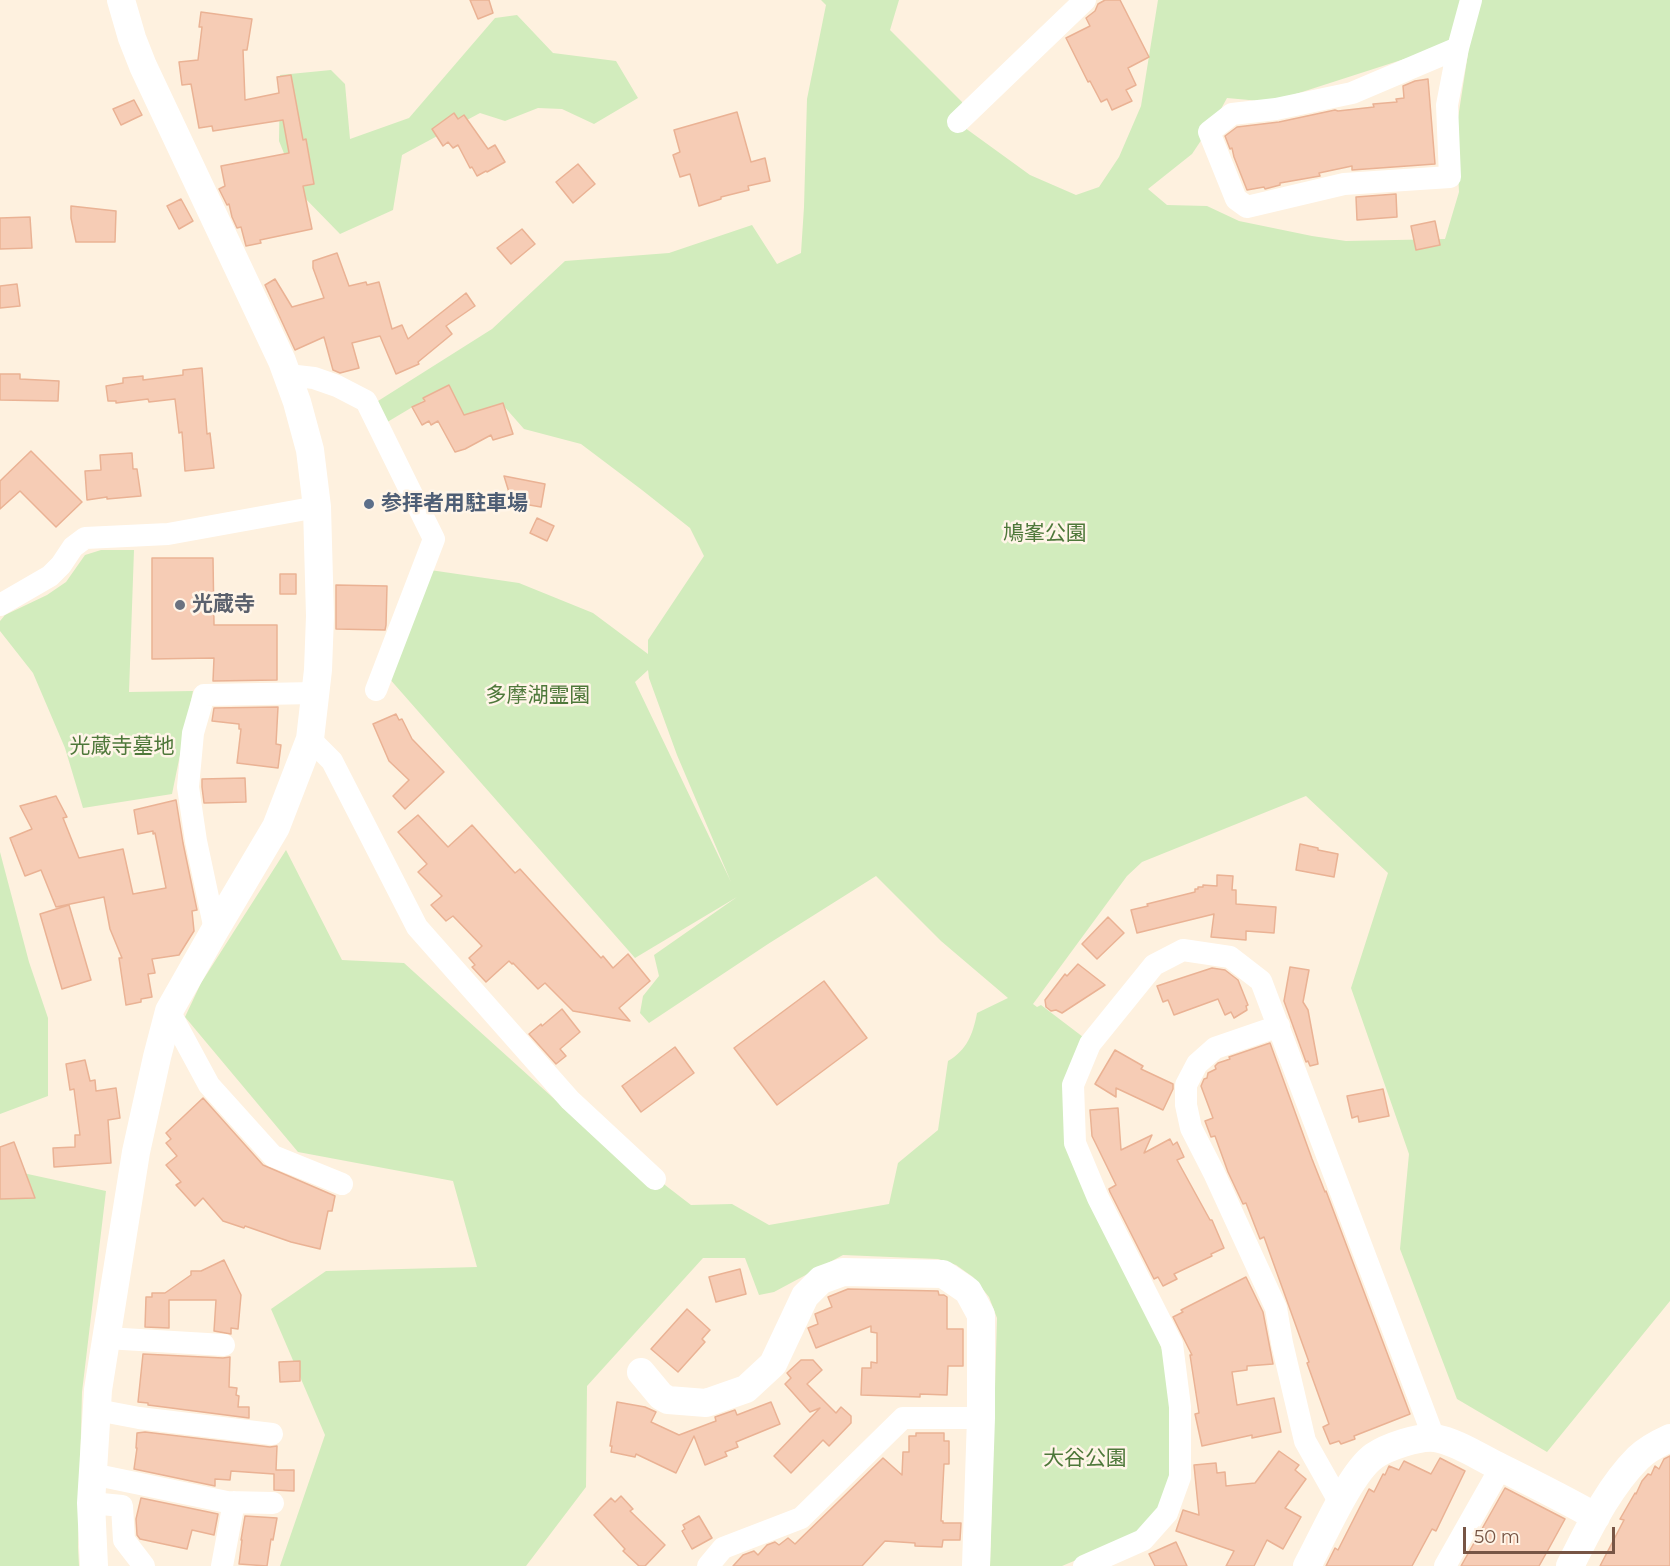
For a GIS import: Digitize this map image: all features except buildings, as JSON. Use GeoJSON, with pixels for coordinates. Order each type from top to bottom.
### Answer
{"type":"FeatureCollection","features":[{"type":"Feature","properties":{"kind":"street"},"geometry":{"type":"LineString","coordinates":[[94,1566],[91,1503],[97,1410],[106,1338],[136,1152],[154,1069],[170,1011],[276,827],[310,739],[317,693],[320,616],[317,507],[310,450],[297,402],[288,375],[142,66],[121,0]]}},
{"type":"Feature","properties":{"kind":"street"},"geometry":{"type":"LineString","coordinates":[[958,122],[1085,0]]}},
{"type":"Feature","properties":{"kind":"street"},"geometry":{"type":"LineString","coordinates":[[1458,48],[1352,93],[1276,109],[1232,114],[1209,132],[1236,199],[1247,207],[1344,184],[1450,177],[1447,105],[1458,48],[1472,0]]}},
{"type":"Feature","properties":{"kind":"street"},"geometry":{"type":"LineString","coordinates":[[288,375],[314,378],[337,386],[366,401],[434,539],[376,690]]}},
{"type":"Feature","properties":{"kind":"street"},"geometry":{"type":"LineString","coordinates":[[0,605],[50,576],[73,547],[86,538],[168,534],[317,507]]}},
{"type":"Feature","properties":{"kind":"street"},"geometry":{"type":"LineString","coordinates":[[215,930],[196,841],[188,787],[193,733],[204,695],[317,693]]}},
{"type":"Feature","properties":{"kind":"street"},"geometry":{"type":"LineString","coordinates":[[310,739],[332,761],[417,927],[570,1100],[655,1179]]}},
{"type":"Feature","properties":{"kind":"street"},"geometry":{"type":"LineString","coordinates":[[1083,1566],[1143,1540],[1167,1513],[1180,1477],[1180,1407],[1172,1344],[1098,1198],[1075,1143],[1073,1085],[1090,1044],[1130,993],[1154,964],[1183,950],[1230,957],[1261,981],[1434,1438]]}},
{"type":"Feature","properties":{"kind":"street"},"geometry":{"type":"LineString","coordinates":[[170,1011],[209,1085],[273,1155],[342,1184]]}},
{"type":"Feature","properties":{"kind":"street"},"geometry":{"type":"LineString","coordinates":[[1279,1026],[1215,1048],[1197,1064],[1186,1085],[1186,1105],[1191,1128],[1276,1308],[1305,1441],[1340,1503]]}},
{"type":"Feature","properties":{"kind":"street"},"geometry":{"type":"LineString","coordinates":[[641,1372],[661,1396],[668,1400],[706,1403],[746,1389],[773,1364],[806,1296],[821,1280],[843,1272],[944,1274],[968,1291],[981,1315],[981,1418],[976,1566]]}},
{"type":"Feature","properties":{"kind":"street"},"geometry":{"type":"LineString","coordinates":[[106,1338],[224,1345]]}},
{"type":"Feature","properties":{"kind":"street"},"geometry":{"type":"LineString","coordinates":[[97,1410],[139,1418],[272,1434]]}},
{"type":"Feature","properties":{"kind":"street"},"geometry":{"type":"LineString","coordinates":[[708,1566],[723,1548],[801,1518],[903,1418],[981,1418]]}},
{"type":"Feature","properties":{"kind":"street"},"geometry":{"type":"LineString","coordinates":[[1307,1566],[1359,1472],[1374,1457],[1414,1440],[1434,1438],[1458,1446],[1596,1517]]}},
{"type":"Feature","properties":{"kind":"street"},"geometry":{"type":"LineString","coordinates":[[1570,1566],[1596,1517],[1625,1473],[1640,1456],[1670,1438]]}},
{"type":"Feature","properties":{"kind":"street"},"geometry":{"type":"LineString","coordinates":[[1445,1566],[1501,1467]]}},
{"type":"Feature","properties":{"kind":"street"},"geometry":{"type":"LineString","coordinates":[[92,1474],[234,1502],[273,1503]]}},
{"type":"Feature","properties":{"kind":"street"},"geometry":{"type":"LineString","coordinates":[[222,1566],[234,1502]]}},
{"type":"Feature","properties":{"kind":"street"},"geometry":{"type":"LineString","coordinates":[[91,1503],[122,1506],[124,1540],[144,1566]]}},
{"type":"Feature","properties":{"kind":"green space","name":"鳩峯公園"},"geometry":{"type":"Polygon","coordinates":[[[821,0],[899,0],[890,30],[962,102],[961,125],[1030,175],[1076,195],[1099,187],[1119,157],[1141,106],[1158,0],[1670,0],[1670,1301],[1547,1452],[1457,1399],[1400,1249],[1409,1154],[1351,988],[1388,873],[1306,796],[1142,862],[1127,876],[1033,1004],[1037,1007],[1041,1005],[1087,1040],[1064,1108],[1159,1341],[1170,1374],[1173,1470],[1165,1500],[1136,1535],[1062,1566],[990,1566],[997,1318],[989,1297],[973,1277],[956,1265],[938,1259],[843,1255],[774,1292],[759,1295],[745,1258],[703,1258],[587,1386],[586,1487],[526,1566],[280,1566],[325,1435],[271,1309],[326,1271],[477,1267],[453,1181],[298,1152],[185,1017],[201,983],[286,850],[342,960],[404,963],[561,1105],[691,1205],[732,1204],[769,1225],[889,1204],[898,1163],[938,1130],[948,1061],[960,1052],[968,1041],[977,1013],[1008,998],[941,941],[876,876],[649,1023],[640,1013],[643,996],[659,976],[654,955],[737,897],[635,958],[388,677],[430,570],[519,583],[593,613],[648,654],[648,640],[704,556],[690,528],[581,444],[524,429],[502,404],[463,417],[446,387],[384,424],[378,401],[492,329],[565,261],[669,253],[752,225],[777,264],[801,253],[807,99],[826,5],[821,0]],[[1454,43],[1271,102],[1227,98],[1192,154],[1148,189],[1167,205],[1207,206],[1239,221],[1312,236],[1346,241],[1445,239],[1459,192],[1456,131],[1469,47],[1454,43]],[[648,670],[635,682],[731,882],[677,755],[648,670]]]}},
{"type":"Feature","properties":{"kind":"green space"},"geometry":{"type":"Polygon","coordinates":[[[517,15],[553,53],[616,61],[638,98],[594,124],[562,109],[538,108],[505,121],[480,113],[402,155],[393,210],[340,234],[300,193],[279,141],[280,75],[331,70],[345,84],[350,139],[409,118],[495,18],[517,15]]]}},
{"type":"Feature","properties":{"kind":"green space","name":"光蔵寺墓地"},"geometry":{"type":"Polygon","coordinates":[[[101,550],[134,550],[129,692],[193,691],[172,794],[83,808],[65,748],[33,673],[0,631],[0,621],[5,615],[47,595],[66,582],[85,555],[101,550]]]}},
{"type":"Feature","properties":{"kind":"green space"},"geometry":{"type":"Polygon","coordinates":[[[0,852],[29,962],[48,1018],[48,1096],[0,1114],[0,852]]]}},
{"type":"Feature","properties":{"kind":"green space"},"geometry":{"type":"Polygon","coordinates":[[[0,1168],[106,1191],[82,1392],[79,1566],[0,1566],[0,1168]]]}},
{"type":"Feature","properties":{"kind":"place","name":"参拝者用駐車場"},"geometry":{"type":"Point","coordinates":[369,504]}},
{"type":"Feature","properties":{"kind":"place","name":"光蔵寺"},"geometry":{"type":"Point","coordinates":[180,605]}},
{"type":"Feature","properties":{"kind":"park label","name":"多摩湖霊園"},"geometry":{"type":"Point","coordinates":[538,696]}},
{"type":"Feature","properties":{"kind":"park label","name":"大谷公園"},"geometry":{"type":"Point","coordinates":[1085,1459]}}]}
